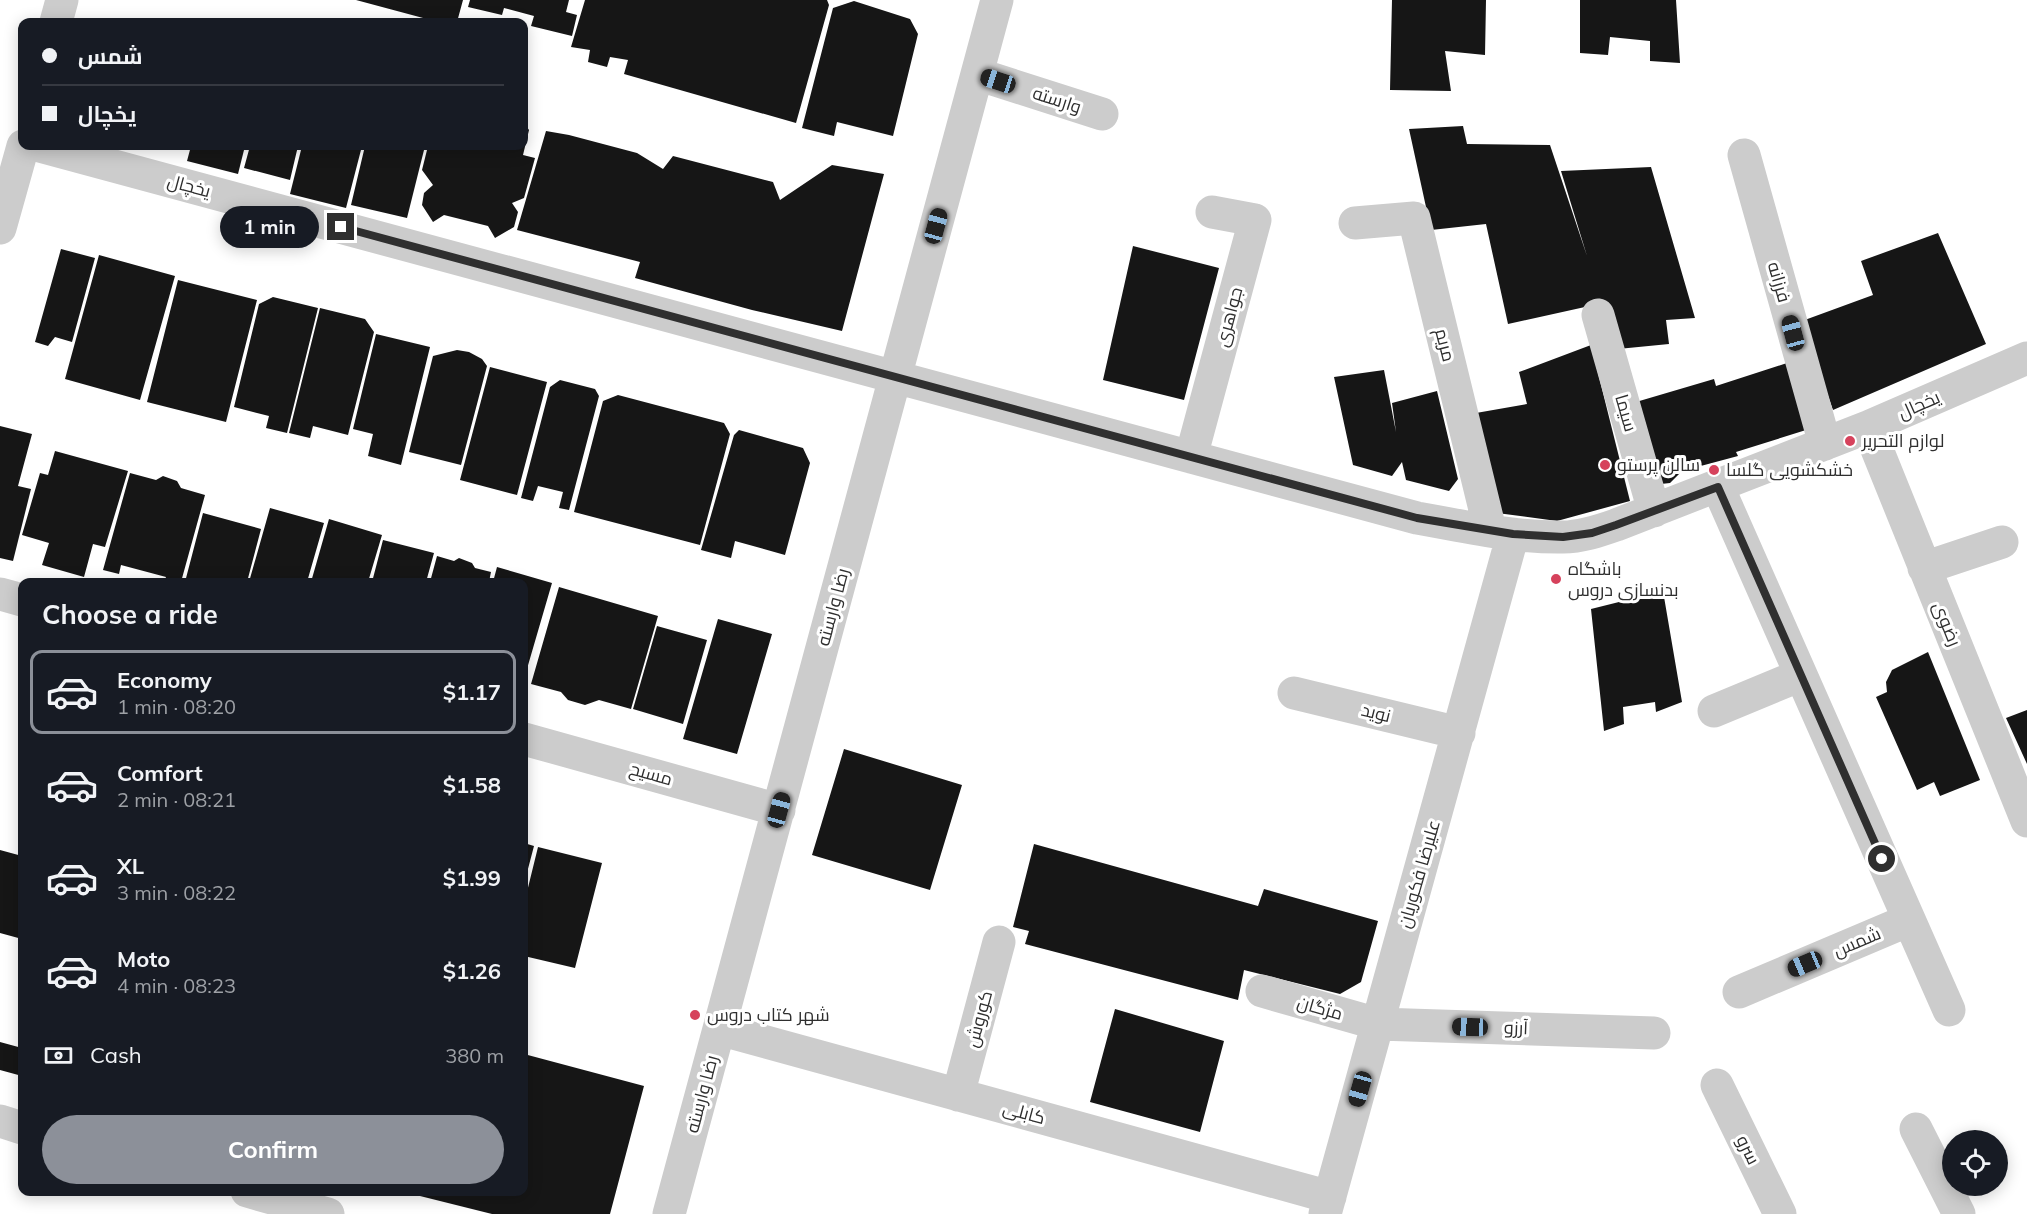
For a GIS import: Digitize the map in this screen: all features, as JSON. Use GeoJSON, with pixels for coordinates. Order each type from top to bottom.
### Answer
{"type":"FeatureCollection","features":[{"type":"Feature","properties":{"kind":"street"},"geometry":{"type":"LineString","coordinates":[[57,18],[62,0]]}},
{"type":"Feature","properties":{"kind":"street","name":"رضا وارسته"},"geometry":{"type":"LineString","coordinates":[[669,1214],[997,0]]}},
{"type":"Feature","properties":{"kind":"street","name":"وارسته"},"geometry":{"type":"LineString","coordinates":[[977,74],[1102,114]]}},
{"type":"Feature","properties":{"kind":"street"},"geometry":{"type":"LineString","coordinates":[[0,135],[18,140]]}},
{"type":"Feature","properties":{"kind":"street"},"geometry":{"type":"LineString","coordinates":[[0,228],[21,150]]}},
{"type":"Feature","properties":{"kind":"street","name":"یخچال"},"geometry":{"type":"LineString","coordinates":[[55,150],[1417,518],[1502,532],[1563,537],[1592,533],[1718,487],[1868,427],[2027,358]]}},
{"type":"Feature","properties":{"kind":"street","name":"فرزانه"},"geometry":{"type":"LineString","coordinates":[[1744,155],[1825,444]]}},
{"type":"Feature","properties":{"kind":"street","name":"جواهری"},"geometry":{"type":"LineString","coordinates":[[1191,457],[1255,220],[1212,212]]}},
{"type":"Feature","properties":{"kind":"street","name":"مریم"},"geometry":{"type":"LineString","coordinates":[[1355,223],[1414,218],[1502,532]]}},
{"type":"Feature","properties":{"kind":"street","name":"سیما"},"geometry":{"type":"LineString","coordinates":[[1598,315],[1654,511]]}},
{"type":"Feature","properties":{"kind":"street","name":"رضوی"},"geometry":{"type":"LineString","coordinates":[[1868,427],[2027,821]]}},
{"type":"Feature","properties":{"kind":"street"},"geometry":{"type":"LineString","coordinates":[[1718,487],[1949,1010]]}},
{"type":"Feature","properties":{"kind":"street","name":"علیرضا فکوریان"},"geometry":{"type":"LineString","coordinates":[[1327,1205],[1459,733],[1502,532]]}},
{"type":"Feature","properties":{"kind":"street"},"geometry":{"type":"LineString","coordinates":[[1924,568],[2002,542]]}},
{"type":"Feature","properties":{"kind":"street"},"geometry":{"type":"LineString","coordinates":[[0,594],[18,599]]}},
{"type":"Feature","properties":{"kind":"street"},"geometry":{"type":"LineString","coordinates":[[1714,711],[1801,675]]}},
{"type":"Feature","properties":{"kind":"street","name":"نوید"},"geometry":{"type":"LineString","coordinates":[[1294,693],[1459,733]]}},
{"type":"Feature","properties":{"kind":"street","name":"مسیح"},"geometry":{"type":"LineString","coordinates":[[528,740],[779,810]]}},
{"type":"Feature","properties":{"kind":"street","name":"شمس"},"geometry":{"type":"LineString","coordinates":[[1739,992],[1909,920]]}},
{"type":"Feature","properties":{"kind":"street","name":"کوروش"},"geometry":{"type":"LineString","coordinates":[[958,1095],[999,942]]}},
{"type":"Feature","properties":{"kind":"street","name":"مژگان"},"geometry":{"type":"LineString","coordinates":[[1262,991],[1378,1024]]}},
{"type":"Feature","properties":{"kind":"street","name":"آرزو"},"geometry":{"type":"LineString","coordinates":[[1378,1024],[1654,1033]]}},
{"type":"Feature","properties":{"kind":"street","name":"کابلی"},"geometry":{"type":"LineString","coordinates":[[719,1029],[958,1095],[1327,1205]]}},
{"type":"Feature","properties":{"kind":"street","name":"سرو"},"geometry":{"type":"LineString","coordinates":[[1717,1085],[1780,1214]]}},
{"type":"Feature","properties":{"kind":"street"},"geometry":{"type":"LineString","coordinates":[[0,1121],[18,1127]]}},
{"type":"Feature","properties":{"kind":"street"},"geometry":{"type":"LineString","coordinates":[[1916,1129],[1959,1214]]}},
{"type":"Feature","properties":{"kind":"street"},"geometry":{"type":"LineString","coordinates":[[265,1196],[328,1214]]}},
{"type":"Feature","properties":{"kind":"building"},"geometry":{"type":"Polygon","coordinates":[[[356,0],[463,0],[458,18],[423,18],[356,0]]]}},
{"type":"Feature","properties":{"kind":"building"},"geometry":{"type":"Polygon","coordinates":[[[470,0],[569,0],[566,12],[577,15],[572,36],[531,26],[534,16],[504,8],[502,15],[468,7],[470,0]]]}},
{"type":"Feature","properties":{"kind":"building"},"geometry":{"type":"Polygon","coordinates":[[[585,0],[827,0],[829,5],[796,123],[624,74],[628,60],[610,57],[607,67],[588,62],[590,50],[571,47],[585,0]]]}},
{"type":"Feature","properties":{"kind":"building"},"geometry":{"type":"Polygon","coordinates":[[[1392,0],[1486,0],[1485,55],[1445,51],[1451,91],[1390,90],[1392,0]]]}},
{"type":"Feature","properties":{"kind":"building"},"geometry":{"type":"Polygon","coordinates":[[[1580,0],[1676,0],[1680,63],[1650,61],[1650,41],[1610,37],[1608,55],[1580,53],[1580,0]]]}},
{"type":"Feature","properties":{"kind":"building"},"geometry":{"type":"Polygon","coordinates":[[[854,1],[910,19],[918,34],[893,136],[837,122],[834,136],[802,128],[833,8],[854,1]]]}},
{"type":"Feature","properties":{"kind":"building"},"geometry":{"type":"Polygon","coordinates":[[[1463,126],[1467,144],[1550,145],[1587,256],[1561,171],[1651,167],[1695,318],[1666,320],[1669,344],[1618,349],[1603,303],[1508,324],[1486,224],[1431,230],[1409,129],[1463,126]]]}},
{"type":"Feature","properties":{"kind":"building"},"geometry":{"type":"Polygon","coordinates":[[[546,131],[637,153],[663,169],[673,156],[773,182],[780,200],[832,165],[884,174],[842,331],[752,310],[635,278],[640,262],[517,230],[546,131]]]}},
{"type":"Feature","properties":{"kind":"building"},"geometry":{"type":"Polygon","coordinates":[[[190,150],[244,150],[238,174],[187,161],[190,150]]]}},
{"type":"Feature","properties":{"kind":"building"},"geometry":{"type":"Polygon","coordinates":[[[249,150],[297,150],[290,180],[244,168],[249,150]]]}},
{"type":"Feature","properties":{"kind":"building"},"geometry":{"type":"Polygon","coordinates":[[[301,150],[361,150],[346,208],[290,194],[301,150]]]}},
{"type":"Feature","properties":{"kind":"building"},"geometry":{"type":"Polygon","coordinates":[[[364,150],[424,150],[407,218],[351,205],[364,150]]]}},
{"type":"Feature","properties":{"kind":"building"},"geometry":{"type":"Polygon","coordinates":[[[427,150],[524,150],[523,155],[535,158],[524,198],[512,203],[518,212],[514,227],[495,238],[488,226],[444,215],[433,222],[422,205],[424,193],[433,185],[422,170],[427,150]]]}},
{"type":"Feature","properties":{"kind":"building"},"geometry":{"type":"Polygon","coordinates":[[[1938,233],[1986,344],[1833,410],[1802,321],[1873,295],[1861,261],[1938,233]]]}},
{"type":"Feature","properties":{"kind":"building"},"geometry":{"type":"Polygon","coordinates":[[[1133,246],[1219,268],[1184,400],[1103,380],[1133,246]]]}},
{"type":"Feature","properties":{"kind":"building"},"geometry":{"type":"Polygon","coordinates":[[[61,249],[95,258],[72,342],[55,337],[48,346],[35,342],[61,249]]]}},
{"type":"Feature","properties":{"kind":"building"},"geometry":{"type":"Polygon","coordinates":[[[99,255],[175,276],[140,400],[65,379],[99,255]]]}},
{"type":"Feature","properties":{"kind":"building"},"geometry":{"type":"Polygon","coordinates":[[[178,280],[257,300],[226,422],[147,402],[178,280]]]}},
{"type":"Feature","properties":{"kind":"building"},"geometry":{"type":"Polygon","coordinates":[[[273,297],[318,308],[287,433],[266,428],[269,416],[234,407],[259,304],[273,297]]]}},
{"type":"Feature","properties":{"kind":"building"},"geometry":{"type":"Polygon","coordinates":[[[320,308],[365,319],[374,332],[348,435],[313,426],[310,438],[289,433],[320,308]]]}},
{"type":"Feature","properties":{"kind":"building"},"geometry":{"type":"Polygon","coordinates":[[[376,334],[430,347],[401,465],[368,456],[373,434],[353,429],[376,334]]]}},
{"type":"Feature","properties":{"kind":"building"},"geometry":{"type":"Polygon","coordinates":[[[1591,345],[1630,501],[1557,521],[1497,513],[1476,413],[1527,404],[1519,372],[1591,345]]]}},
{"type":"Feature","properties":{"kind":"building"},"geometry":{"type":"Polygon","coordinates":[[[457,350],[469,352],[482,359],[487,366],[461,465],[409,452],[433,356],[457,350]]]}},
{"type":"Feature","properties":{"kind":"building"},"geometry":{"type":"Polygon","coordinates":[[[1787,363],[1806,430],[1736,452],[1738,456],[1682,471],[1670,483],[1661,484],[1636,402],[1714,379],[1716,386],[1787,363]]]}},
{"type":"Feature","properties":{"kind":"building"},"geometry":{"type":"Polygon","coordinates":[[[490,367],[547,382],[517,495],[460,480],[490,367]]]}},
{"type":"Feature","properties":{"kind":"building"},"geometry":{"type":"Polygon","coordinates":[[[1384,370],[1396,432],[1392,403],[1437,391],[1458,479],[1449,491],[1406,480],[1402,462],[1392,476],[1353,465],[1334,377],[1384,370]]]}},
{"type":"Feature","properties":{"kind":"building"},"geometry":{"type":"Polygon","coordinates":[[[560,380],[595,389],[599,396],[569,510],[559,508],[563,492],[538,486],[533,501],[521,498],[550,387],[560,380]]]}},
{"type":"Feature","properties":{"kind":"building"},"geometry":{"type":"Polygon","coordinates":[[[618,395],[724,423],[730,434],[700,545],[574,512],[603,401],[618,395]]]}},
{"type":"Feature","properties":{"kind":"building"},"geometry":{"type":"Polygon","coordinates":[[[0,426],[32,434],[18,486],[31,489],[13,561],[0,558],[0,426]]]}},
{"type":"Feature","properties":{"kind":"building"},"geometry":{"type":"Polygon","coordinates":[[[739,430],[803,448],[810,463],[785,555],[735,541],[731,558],[701,550],[734,435],[739,430]]]}},
{"type":"Feature","properties":{"kind":"building"},"geometry":{"type":"Polygon","coordinates":[[[55,451],[128,471],[105,547],[93,544],[84,577],[42,565],[49,543],[22,535],[40,473],[48,475],[55,451]]]}},
{"type":"Feature","properties":{"kind":"building"},"geometry":{"type":"Polygon","coordinates":[[[130,473],[156,480],[163,476],[177,481],[181,488],[205,495],[182,578],[166,578],[121,565],[119,574],[103,570],[130,473]]]}},
{"type":"Feature","properties":{"kind":"building"},"geometry":{"type":"Polygon","coordinates":[[[270,508],[324,523],[308,578],[250,578],[270,508]]]}},
{"type":"Feature","properties":{"kind":"building"},"geometry":{"type":"Polygon","coordinates":[[[203,513],[261,529],[248,578],[186,578],[203,513]]]}},
{"type":"Feature","properties":{"kind":"building"},"geometry":{"type":"Polygon","coordinates":[[[329,519],[382,535],[369,578],[312,578],[329,519]]]}},
{"type":"Feature","properties":{"kind":"building"},"geometry":{"type":"Polygon","coordinates":[[[383,540],[434,553],[427,578],[373,578],[383,540]]]}},
{"type":"Feature","properties":{"kind":"building"},"geometry":{"type":"Polygon","coordinates":[[[437,556],[454,561],[459,558],[472,563],[475,568],[491,572],[490,578],[431,578],[437,556]]]}},
{"type":"Feature","properties":{"kind":"building"},"geometry":{"type":"Polygon","coordinates":[[[497,567],[552,583],[528,665],[528,578],[494,578],[497,567]]]}},
{"type":"Feature","properties":{"kind":"building"},"geometry":{"type":"Polygon","coordinates":[[[559,587],[658,616],[631,709],[599,700],[585,705],[568,700],[561,692],[531,684],[559,587]]]}},
{"type":"Feature","properties":{"kind":"building"},"geometry":{"type":"Polygon","coordinates":[[[1663,591],[1682,702],[1656,712],[1655,702],[1623,707],[1624,724],[1604,731],[1591,609],[1663,591]]]}},
{"type":"Feature","properties":{"kind":"building"},"geometry":{"type":"Polygon","coordinates":[[[718,619],[772,634],[737,754],[683,739],[718,619]]]}},
{"type":"Feature","properties":{"kind":"building"},"geometry":{"type":"Polygon","coordinates":[[[657,626],[707,640],[683,724],[633,709],[657,626]]]}},
{"type":"Feature","properties":{"kind":"building"},"geometry":{"type":"Polygon","coordinates":[[[1928,652],[1980,780],[1940,796],[1934,782],[1917,790],[1876,697],[1887,692],[1886,682],[1892,670],[1928,652]]]}},
{"type":"Feature","properties":{"kind":"building"},"geometry":{"type":"Polygon","coordinates":[[[2027,710],[2027,764],[2006,718],[2027,710]]]}},
{"type":"Feature","properties":{"kind":"building"},"geometry":{"type":"Polygon","coordinates":[[[844,749],[962,785],[930,890],[812,855],[844,749]]]}},
{"type":"Feature","properties":{"kind":"building"},"geometry":{"type":"Polygon","coordinates":[[[528,844],[534,846],[528,869],[528,844]]]}},
{"type":"Feature","properties":{"kind":"building"},"geometry":{"type":"Polygon","coordinates":[[[1034,844],[1258,906],[1264,889],[1378,921],[1361,982],[1340,994],[1244,970],[1238,1000],[1025,944],[1029,931],[1013,927],[1034,844]]]}},
{"type":"Feature","properties":{"kind":"building"},"geometry":{"type":"Polygon","coordinates":[[[538,847],[602,863],[575,968],[528,957],[528,888],[538,847]]]}},
{"type":"Feature","properties":{"kind":"building"},"geometry":{"type":"Polygon","coordinates":[[[0,850],[18,855],[18,938],[0,933],[0,850]]]}},
{"type":"Feature","properties":{"kind":"building"},"geometry":{"type":"Polygon","coordinates":[[[1115,1009],[1224,1041],[1200,1132],[1090,1102],[1115,1009]]]}},
{"type":"Feature","properties":{"kind":"building"},"geometry":{"type":"Polygon","coordinates":[[[0,1042],[18,1047],[18,1075],[0,1070],[0,1042]]]}},
{"type":"Feature","properties":{"kind":"building"},"geometry":{"type":"Polygon","coordinates":[[[528,1055],[644,1086],[610,1214],[492,1214],[420,1196],[528,1196],[528,1055]]]}},
{"type":"Feature","properties":{"kind":"place","name":"لوازم التحریر"},"geometry":{"type":"Point","coordinates":[1850,441]}},
{"type":"Feature","properties":{"kind":"place","name":"سالن پرستو"},"geometry":{"type":"Point","coordinates":[1605,465]}},
{"type":"Feature","properties":{"kind":"place","name":"خشکشویی گلسا"},"geometry":{"type":"Point","coordinates":[1714,470]}},
{"type":"Feature","properties":{"kind":"place","name":"باشگاه بدنسازی دروس"},"geometry":{"type":"Point","coordinates":[1556,579]}},
{"type":"Feature","properties":{"kind":"place","name":"شهر کتاب دروس"},"geometry":{"type":"Point","coordinates":[695,1015]}},
{"type":"Feature","properties":{"kind":"route"},"geometry":{"type":"LineString","coordinates":[[341,227],[1417,518],[1513,534],[1563,537],[1592,533],[1718,487],[1882,859]]}}]}
